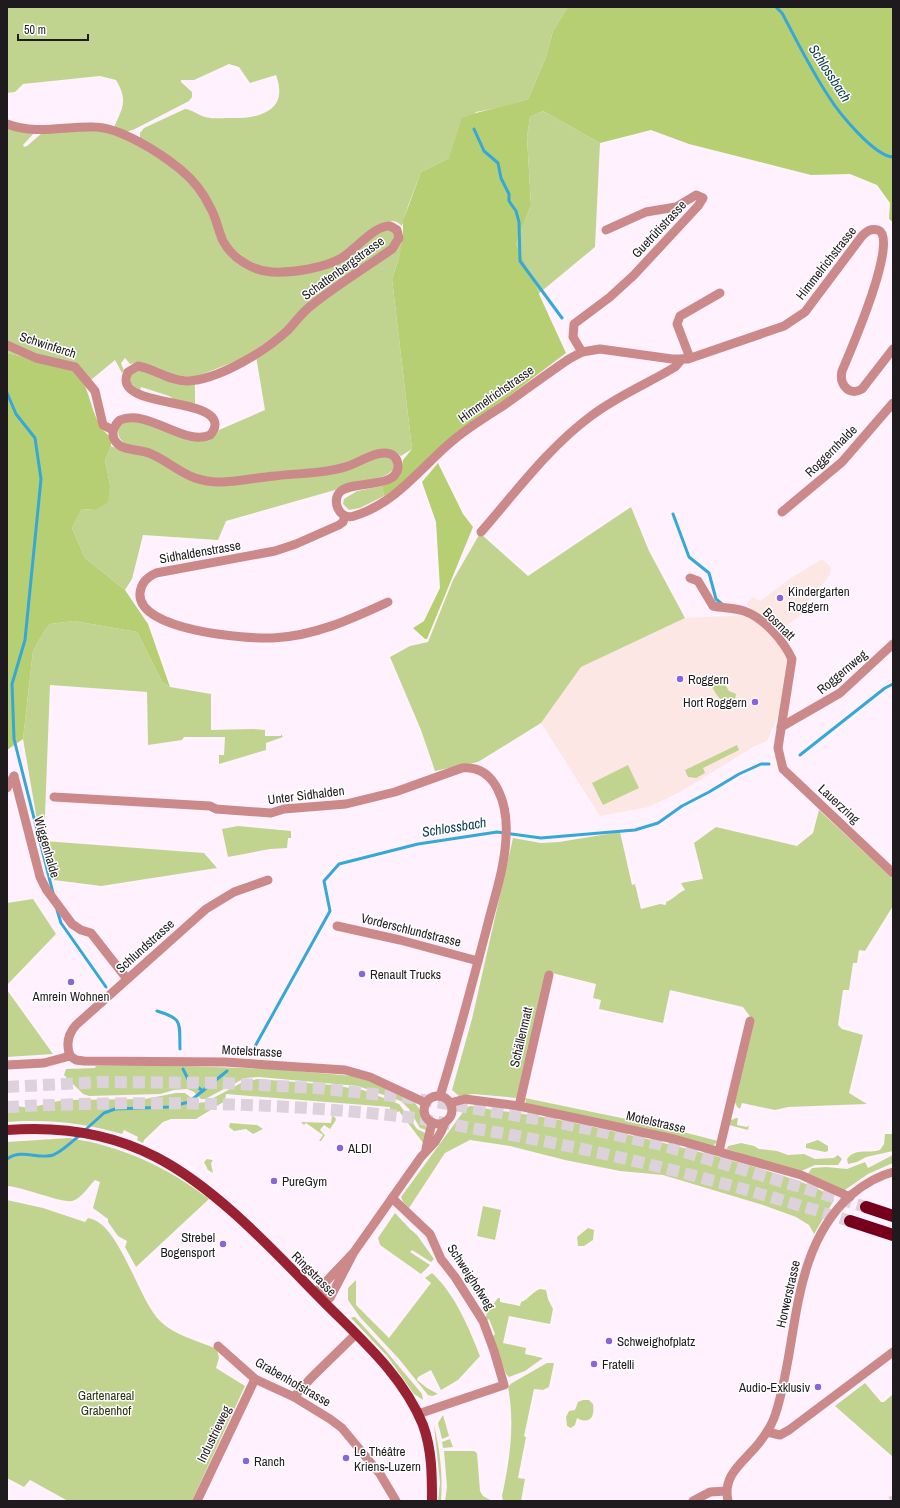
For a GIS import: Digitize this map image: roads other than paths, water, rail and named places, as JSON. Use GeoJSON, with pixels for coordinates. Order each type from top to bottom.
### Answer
{"type":"FeatureCollection","features":[{"type":"Feature","properties":{"kind":"highway"},"geometry":{"type":"LineString","coordinates":[[866,1207],[893,1216]]}},
{"type":"Feature","properties":{"kind":"highway"},"geometry":{"type":"LineString","coordinates":[[850,1221],[893,1235]]}},
{"type":"Feature","properties":{"kind":"main road","name":"Ringstrasse"},"geometry":{"type":"LineString","coordinates":[[7,1130],[48,1129],[70,1131],[94,1135],[145,1152],[191,1177],[237,1217],[356,1334],[396,1378],[418,1414],[429,1445],[432,1466],[432,1501]]}},
{"type":"Feature","properties":{"kind":"street","name":"Schattenbergstrasse"},"geometry":{"type":"LineString","coordinates":[[7,124],[20,128],[46,130],[101,127],[118,133],[151,149],[180,169],[193,182],[211,208],[226,246],[240,260],[258,269],[272,272],[287,272],[323,265],[342,258],[381,228],[390,226],[396,228],[399,232],[399,241],[392,249],[309,307],[287,332],[274,342],[228,369],[208,377],[188,381],[171,379],[138,366],[128,372],[126,379],[128,385],[142,396],[196,409],[210,416],[214,421],[215,427],[210,435],[197,438],[132,417],[120,420],[113,430]]}},
{"type":"Feature","properties":{"kind":"street","name":"Guetrütistrasse"},"geometry":{"type":"LineString","coordinates":[[582,352],[573,337],[574,324],[610,297],[634,275],[698,206],[703,198],[696,195],[674,208],[646,212],[606,230]]}},
{"type":"Feature","properties":{"kind":"street","name":"Himmelrichstrasse"},"geometry":{"type":"LineString","coordinates":[[480,532],[547,457],[581,424],[610,403],[675,367],[686,359],[784,326],[797,318],[808,308],[862,236],[868,231],[880,230],[887,236],[887,256],[872,306],[842,371],[841,379],[843,385],[852,392],[858,392],[862,389],[893,349]]}},
{"type":"Feature","properties":{"kind":"street"},"geometry":{"type":"LineString","coordinates":[[686,359],[677,324],[678,319],[680,316],[720,293]]}},
{"type":"Feature","properties":{"kind":"street","name":"Schwinferch"},"geometry":{"type":"LineString","coordinates":[[7,345],[36,358],[75,367],[96,392],[103,424],[113,430]]}},
{"type":"Feature","properties":{"kind":"street","name":"Himmelrichstrasse"},"geometry":{"type":"LineString","coordinates":[[345,516],[357,516],[397,494],[457,437],[569,359],[582,352],[600,349],[686,359]]}},
{"type":"Feature","properties":{"kind":"street","name":"Roggernhalde"},"geometry":{"type":"LineString","coordinates":[[782,512],[842,462],[893,403]]}},
{"type":"Feature","properties":{"kind":"street"},"geometry":{"type":"LineString","coordinates":[[113,430],[114,440],[118,445],[152,454],[181,472],[198,479],[210,481],[232,481],[333,470],[351,466],[380,454],[387,453],[394,456],[397,460],[398,467],[396,473],[391,478],[349,488],[340,492],[337,504],[340,512],[345,516]]}},
{"type":"Feature","properties":{"kind":"street","name":"Sidhaldenstrasse"},"geometry":{"type":"LineString","coordinates":[[345,516],[343,522],[339,525],[296,544],[275,551],[156,573],[148,578],[141,588],[140,599],[142,604],[146,610],[156,616],[189,628],[226,636],[281,638],[322,630],[348,621],[388,602]]}},
{"type":"Feature","properties":{"kind":"street","name":"Bosmatt"},"geometry":{"type":"LineString","coordinates":[[690,578],[698,581],[713,606],[742,610],[752,614],[764,624],[788,650],[792,659],[781,727]]}},
{"type":"Feature","properties":{"kind":"street","name":"Roggernweg"},"geometry":{"type":"LineString","coordinates":[[781,727],[840,693],[893,644]]}},
{"type":"Feature","properties":{"kind":"street","name":"Lauerzring"},"geometry":{"type":"LineString","coordinates":[[781,727],[778,748],[783,769],[893,873]]}},
{"type":"Feature","properties":{"kind":"street","name":"Unter Sidhalden"},"geometry":{"type":"LineString","coordinates":[[54,797],[210,806],[216,809],[271,813],[284,809],[332,806],[368,799],[408,787],[449,771],[469,767],[482,770],[493,780],[502,799],[506,832],[501,868],[478,961]]}},
{"type":"Feature","properties":{"kind":"street","name":"Wiggenhalde"},"geometry":{"type":"LineString","coordinates":[[7,788],[14,776],[40,877],[51,895],[72,924],[81,930],[91,933],[127,979]]}},
{"type":"Feature","properties":{"kind":"street","name":"Schlundstrasse"},"geometry":{"type":"LineString","coordinates":[[70,1056],[68,1043],[72,1030],[127,979],[206,909],[234,892],[268,880]]}},
{"type":"Feature","properties":{"kind":"street","name":"Vorderschlundstrasse"},"geometry":{"type":"LineString","coordinates":[[337,926],[400,940],[478,961]]}},
{"type":"Feature","properties":{"kind":"street"},"geometry":{"type":"LineString","coordinates":[[440,1096],[464,1018],[478,961]]}},
{"type":"Feature","properties":{"kind":"street","name":"Schällenmatt"},"geometry":{"type":"LineString","coordinates":[[519,1106],[550,975]]}},
{"type":"Feature","properties":{"kind":"street"},"geometry":{"type":"LineString","coordinates":[[719,1151],[750,1021]]}},
{"type":"Feature","properties":{"kind":"street"},"geometry":{"type":"LineString","coordinates":[[7,1065],[44,1063],[70,1056]]}},
{"type":"Feature","properties":{"kind":"street","name":"Motelstrasse"},"geometry":{"type":"LineString","coordinates":[[70,1056],[76,1060],[84,1061],[225,1062],[345,1070],[370,1076],[426,1103]]}},
{"type":"Feature","properties":{"kind":"street"},"geometry":{"type":"LineString","coordinates":[[354,1252],[320,1288],[320,1298],[330,1298],[354,1252],[425,1152],[441,1132],[445,1122],[451,1116],[450,1103],[440,1096],[434,1096],[426,1103],[425,1114],[432,1122],[445,1122]]}},
{"type":"Feature","properties":{"kind":"street","name":"Motelstrasse"},"geometry":{"type":"LineString","coordinates":[[450,1103],[465,1099],[519,1106],[674,1139],[801,1175],[850,1197]]}},
{"type":"Feature","properties":{"kind":"street"},"geometry":{"type":"LineString","coordinates":[[425,1152],[432,1122]]}},
{"type":"Feature","properties":{"kind":"street","name":"Horwerstrasse"},"geometry":{"type":"LineString","coordinates":[[728,1501],[726,1491],[730,1475],[767,1432],[779,1403],[798,1297],[805,1269],[825,1226],[840,1206],[862,1186],[893,1172]]}},
{"type":"Feature","properties":{"kind":"street","name":"Schweighofweg"},"geometry":{"type":"LineString","coordinates":[[392,1198],[430,1234],[441,1260],[455,1277],[483,1321],[504,1385],[418,1414]]}},
{"type":"Feature","properties":{"kind":"street"},"geometry":{"type":"LineString","coordinates":[[294,1397],[311,1378],[356,1334]]}},
{"type":"Feature","properties":{"kind":"street","name":"Grabenhofstrasse"},"geometry":{"type":"LineString","coordinates":[[218,1346],[255,1379],[294,1397],[342,1428],[380,1474],[396,1501]]}},
{"type":"Feature","properties":{"kind":"street"},"geometry":{"type":"LineString","coordinates":[[767,1432],[780,1435],[789,1430],[893,1352]]}},
{"type":"Feature","properties":{"kind":"street","name":"Industrieweg"},"geometry":{"type":"LineString","coordinates":[[197,1501],[255,1379]]}},
{"type":"Feature","properties":{"kind":"street"},"geometry":{"type":"LineString","coordinates":[[693,1501],[710,1492],[726,1491]]}},
{"type":"Feature","properties":{"kind":"waterway","name":"Schlossbach"},"geometry":{"type":"LineString","coordinates":[[776,7],[782,13],[816,76],[841,113],[867,142],[885,155],[893,157]]}},
{"type":"Feature","properties":{"kind":"waterway"},"geometry":{"type":"LineString","coordinates":[[474,129],[484,151],[498,163],[501,178],[509,194],[509,201],[516,211],[519,222],[520,261],[562,318]]}},
{"type":"Feature","properties":{"kind":"waterway"},"geometry":{"type":"LineString","coordinates":[[7,393],[16,414],[35,438],[41,479],[25,640],[12,684],[14,739],[53,893]]}},
{"type":"Feature","properties":{"kind":"waterway"},"geometry":{"type":"LineString","coordinates":[[673,514],[689,557],[709,573],[716,599],[723,605]]}},
{"type":"Feature","properties":{"kind":"waterway"},"geometry":{"type":"LineString","coordinates":[[800,755],[885,688],[893,684]]}},
{"type":"Feature","properties":{"kind":"waterway","name":"Schlossbach"},"geometry":{"type":"LineString","coordinates":[[253,1050],[330,911],[324,881],[339,864],[418,844],[497,832],[541,838],[635,830],[658,823],[682,806],[739,774],[761,764],[769,764]]}},
{"type":"Feature","properties":{"kind":"waterway"},"geometry":{"type":"LineString","coordinates":[[57,910],[61,923],[106,987]]}},
{"type":"Feature","properties":{"kind":"waterway"},"geometry":{"type":"LineString","coordinates":[[157,1011],[172,1017],[178,1023],[180,1033],[180,1049]]}},
{"type":"Feature","properties":{"kind":"waterway"},"geometry":{"type":"LineString","coordinates":[[183,1069],[189,1081],[203,1091]]}},
{"type":"Feature","properties":{"kind":"waterway"},"geometry":{"type":"LineString","coordinates":[[84,1131],[104,1113],[115,1109],[169,1107],[189,1102],[227,1071]]}},
{"type":"Feature","properties":{"kind":"waterway"},"geometry":{"type":"LineString","coordinates":[[7,1159],[18,1154],[42,1156],[53,1155],[64,1149],[79,1136]]}},
{"type":"Feature","properties":{"kind":"tunnel"},"geometry":{"type":"LineString","coordinates":[[7,1087],[101,1082],[221,1083],[316,1088],[412,1098],[560,1123],[658,1144],[866,1207]]}},
{"type":"Feature","properties":{"kind":"tunnel"},"geometry":{"type":"LineString","coordinates":[[7,1107],[157,1103],[257,1105],[416,1118],[530,1138],[622,1158],[714,1181],[850,1221]]}},
{"type":"Feature","properties":{"kind":"place","name":"Kindergarten Roggern"},"geometry":{"type":"Point","coordinates":[780,598]}},
{"type":"Feature","properties":{"kind":"place","name":"Roggern"},"geometry":{"type":"Point","coordinates":[680,679]}},
{"type":"Feature","properties":{"kind":"place","name":"Hort Roggern"},"geometry":{"type":"Point","coordinates":[755,702]}},
{"type":"Feature","properties":{"kind":"place","name":"Renault Trucks"},"geometry":{"type":"Point","coordinates":[362,974]}},
{"type":"Feature","properties":{"kind":"place","name":"Amrein Wohnen"},"geometry":{"type":"Point","coordinates":[71,982]}},
{"type":"Feature","properties":{"kind":"place","name":"ALDI"},"geometry":{"type":"Point","coordinates":[340,1148]}},
{"type":"Feature","properties":{"kind":"place","name":"PureGym"},"geometry":{"type":"Point","coordinates":[274,1181]}},
{"type":"Feature","properties":{"kind":"place","name":"Strebel Bogensport"},"geometry":{"type":"Point","coordinates":[223,1244]}},
{"type":"Feature","properties":{"kind":"place","name":"Schweighofplatz"},"geometry":{"type":"Point","coordinates":[609,1341]}},
{"type":"Feature","properties":{"kind":"place","name":"Fratelli"},"geometry":{"type":"Point","coordinates":[594,1364]}},
{"type":"Feature","properties":{"kind":"place","name":"Audio-Exklusiv"},"geometry":{"type":"Point","coordinates":[818,1387]}},
{"type":"Feature","properties":{"kind":"place","name":"Le Théâtre Kriens-Luzern"},"geometry":{"type":"Point","coordinates":[346,1458]}},
{"type":"Feature","properties":{"kind":"place","name":"Ranch"},"geometry":{"type":"Point","coordinates":[246,1461]}},
{"type":"Feature","properties":{"kind":"park label","name":"Gartenareal Grabenhof"},"geometry":{"type":"Point","coordinates":[106,1402]}}]}
